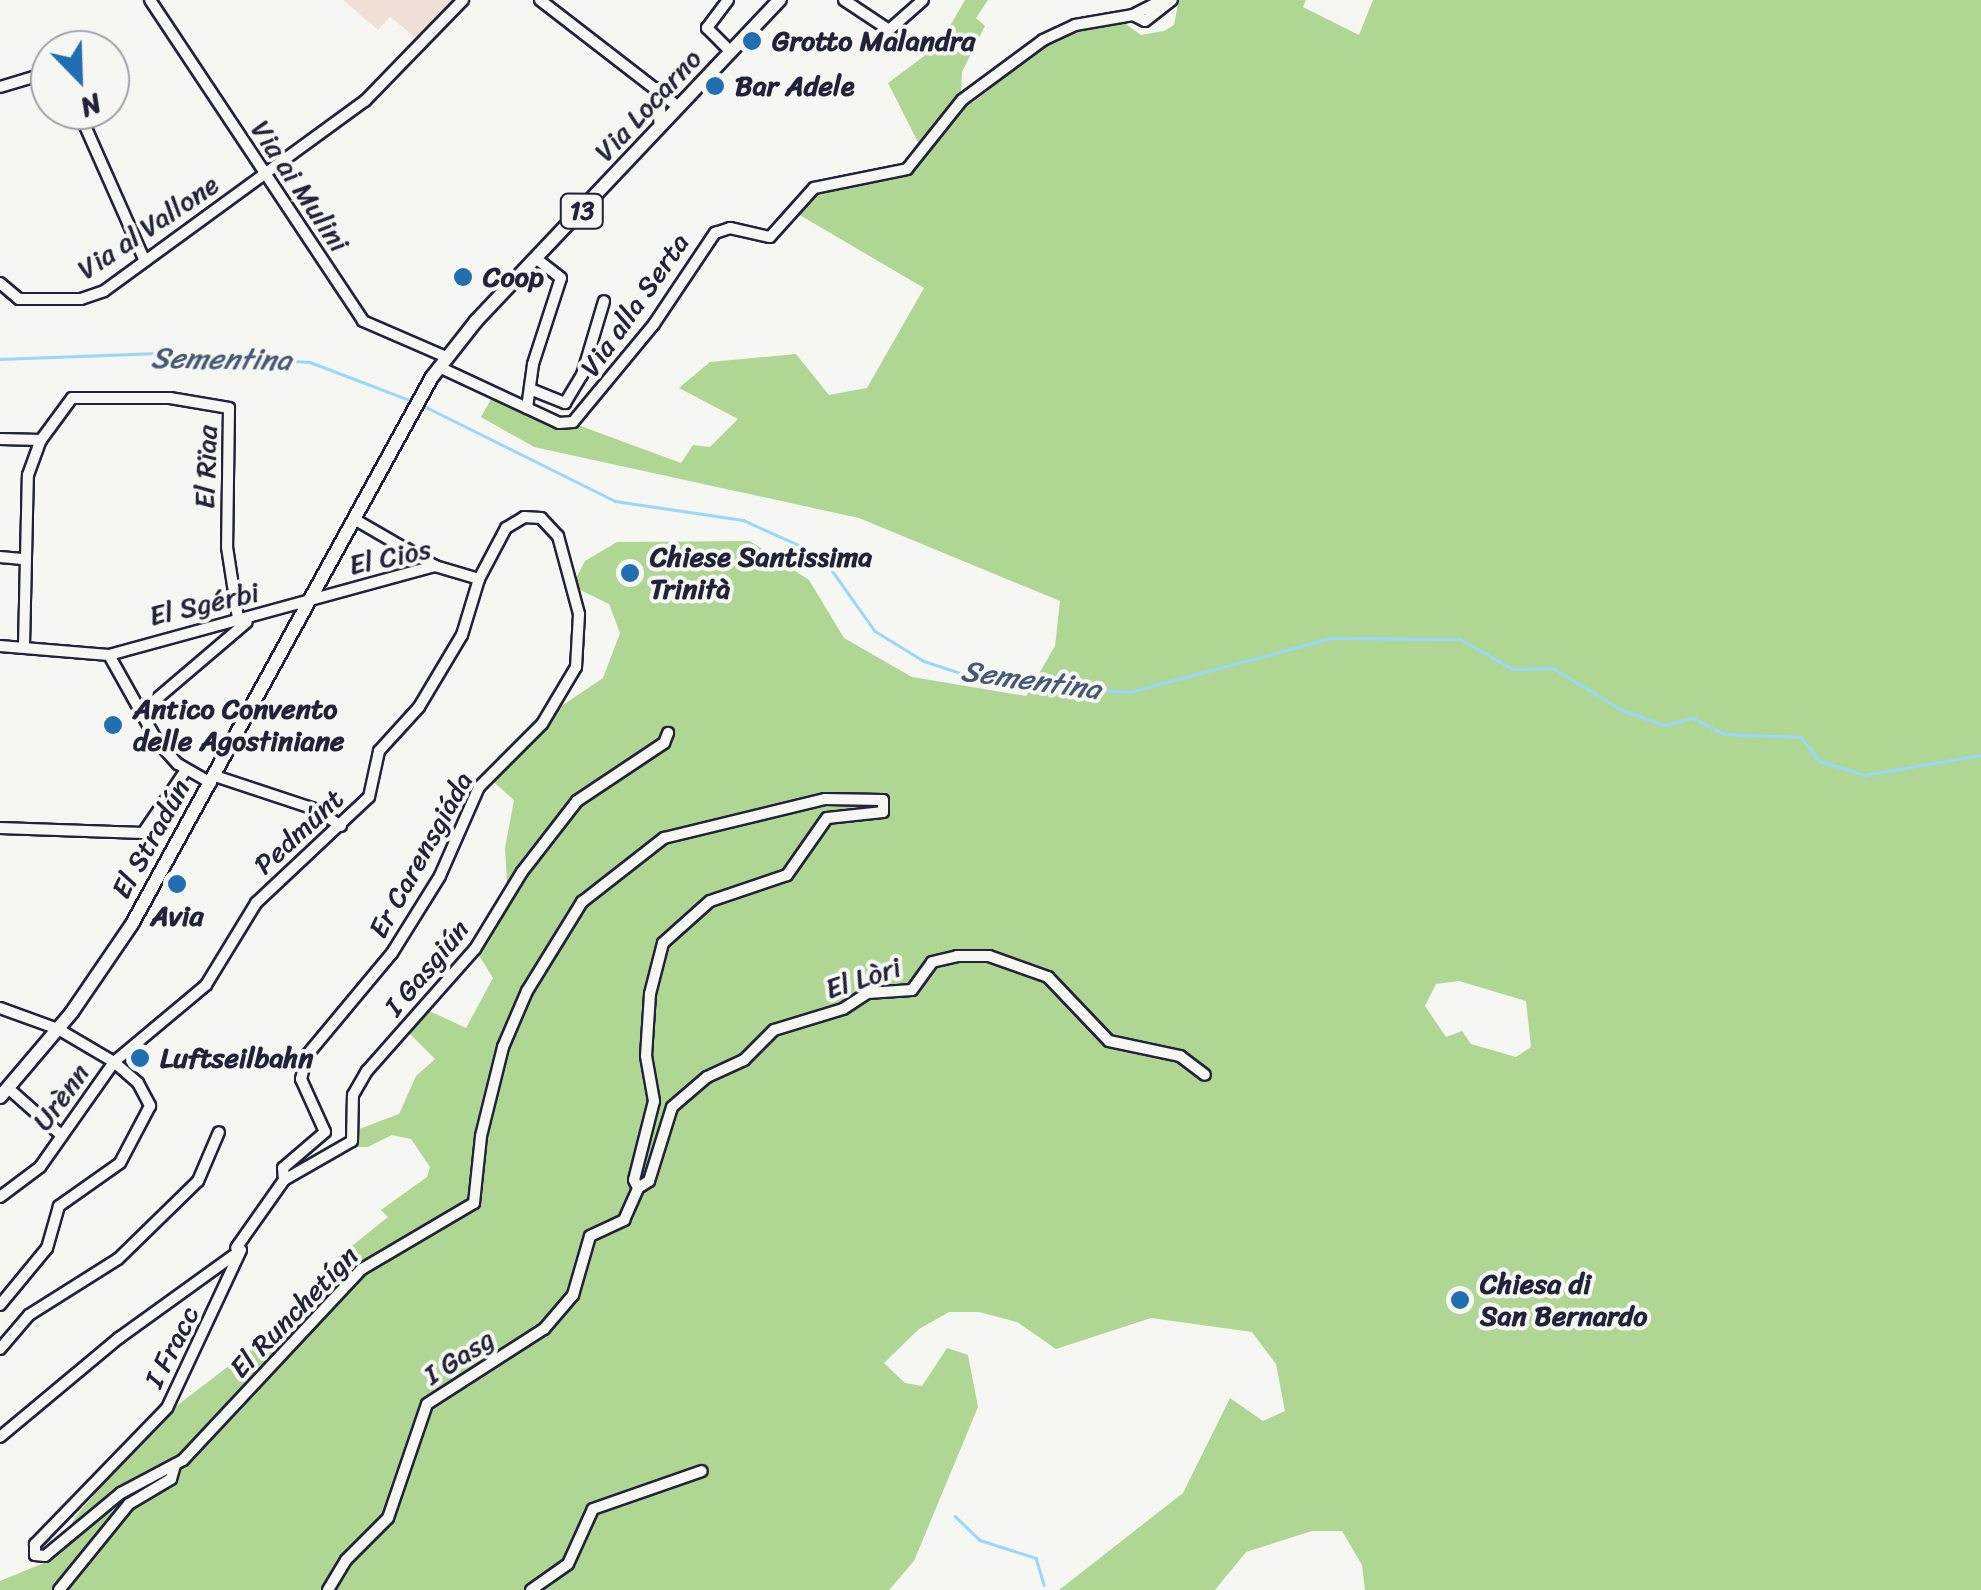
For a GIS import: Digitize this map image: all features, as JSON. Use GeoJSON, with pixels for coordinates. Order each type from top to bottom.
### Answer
{"type":"FeatureCollection","features":[{"type":"Feature","properties":{"kind":"main road","name":"Via Locarno"},"geometry":{"type":"LineString","coordinates":[[439,367],[780,0]]}},
{"type":"Feature","properties":{"kind":"main road"},"geometry":{"type":"LineString","coordinates":[[656,89],[661,125]]}},
{"type":"Feature","properties":{"kind":"main road","name":"El Stradún"},"geometry":{"type":"LineString","coordinates":[[3,1091],[58,1029],[117,949],[213,780],[402,426],[439,367]]}},
{"type":"Feature","properties":{"kind":"street","name":"Via ai Mulini"},"geometry":{"type":"LineString","coordinates":[[150,0],[363,321],[439,367]]}},
{"type":"Feature","properties":{"kind":"street","name":"Via al Vallone"},"geometry":{"type":"LineString","coordinates":[[0,282],[19,300],[86,298],[146,260],[385,84],[463,0]]}},
{"type":"Feature","properties":{"kind":"street"},"geometry":{"type":"LineString","coordinates":[[540,0],[678,106]]}},
{"type":"Feature","properties":{"kind":"street"},"geometry":{"type":"LineString","coordinates":[[728,0],[708,28],[731,52]]}},
{"type":"Feature","properties":{"kind":"street"},"geometry":{"type":"LineString","coordinates":[[844,0],[888,30],[923,0]]}},
{"type":"Feature","properties":{"kind":"street"},"geometry":{"type":"LineString","coordinates":[[1133,15],[1162,0]]}},
{"type":"Feature","properties":{"kind":"street","name":"Via alla Serta"},"geometry":{"type":"LineString","coordinates":[[439,367],[561,423],[578,418],[654,324],[715,232],[730,228],[770,237],[814,188],[907,169],[962,100],[1026,52],[1068,27],[1133,15],[1145,21],[1172,0]]}},
{"type":"Feature","properties":{"kind":"street"},"geometry":{"type":"LineString","coordinates":[[0,86],[30,78]]}},
{"type":"Feature","properties":{"kind":"street"},"geometry":{"type":"LineString","coordinates":[[87,130],[146,260]]}},
{"type":"Feature","properties":{"kind":"street","name":"Via alla Serta"},"geometry":{"type":"LineString","coordinates":[[528,408],[561,278],[537,259]]}},
{"type":"Feature","properties":{"kind":"street"},"geometry":{"type":"LineString","coordinates":[[530,389],[566,402],[582,375],[604,301]]}},
{"type":"Feature","properties":{"kind":"street","name":"El Rïaa"},"geometry":{"type":"LineString","coordinates":[[41,440],[68,399],[170,398],[229,408],[227,547],[243,620]]}},
{"type":"Feature","properties":{"kind":"street"},"geometry":{"type":"LineString","coordinates":[[0,440],[41,440],[26,484],[24,646]]}},
{"type":"Feature","properties":{"kind":"street","name":"Pedmúnt"},"geometry":{"type":"LineString","coordinates":[[114,1062],[206,985],[256,903],[369,797],[379,751],[419,706],[462,635],[479,579],[509,524],[541,518],[558,536],[580,622]]}},
{"type":"Feature","properties":{"kind":"street"},"geometry":{"type":"LineString","coordinates":[[354,519],[435,566]]}},
{"type":"Feature","properties":{"kind":"street"},"geometry":{"type":"LineString","coordinates":[[0,557],[25,559]]}},
{"type":"Feature","properties":{"kind":"street","name":"El Ciòs"},"geometry":{"type":"LineString","coordinates":[[310,600],[435,566],[479,579]]}},
{"type":"Feature","properties":{"kind":"street","name":"El Sgérbi"},"geometry":{"type":"LineString","coordinates":[[109,654],[310,600]]}},
{"type":"Feature","properties":{"kind":"street"},"geometry":{"type":"LineString","coordinates":[[140,713],[243,620]]}},
{"type":"Feature","properties":{"kind":"street","name":"Er Carensgiáda"},"geometry":{"type":"LineString","coordinates":[[236,1248],[284,1180],[283,1168],[325,1132],[300,1080],[307,1054],[392,953],[440,876],[478,787],[548,715],[578,662],[580,622]]}},
{"type":"Feature","properties":{"kind":"street"},"geometry":{"type":"LineString","coordinates":[[0,646],[109,654],[140,713],[186,770],[315,808],[340,826]]}},
{"type":"Feature","properties":{"kind":"street","name":"I Gasgiún"},"geometry":{"type":"LineString","coordinates":[[284,1180],[352,1141],[353,1095],[362,1077],[476,949],[522,872],[578,801],[614,772],[664,742],[668,733]]}},
{"type":"Feature","properties":{"kind":"street"},"geometry":{"type":"LineString","coordinates":[[0,828],[143,833],[186,770]]}},
{"type":"Feature","properties":{"kind":"street","name":"El Runchetígn"},"geometry":{"type":"LineString","coordinates":[[175,1465],[329,1310],[352,1277],[388,1249],[474,1202],[481,1136],[502,1048],[528,991],[582,902],[664,838],[815,801],[883,800],[888,807],[880,813],[828,818],[787,875],[703,905],[663,943],[650,994],[646,1056],[654,1101],[636,1184]]}},
{"type":"Feature","properties":{"kind":"street","name":"El Lòri"},"geometry":{"type":"LineString","coordinates":[[636,1184],[650,1180],[672,1107],[707,1077],[744,1060],[774,1030],[868,993],[912,990],[932,962],[957,956],[988,956],[1048,977],[1109,1040],[1180,1056],[1205,1076]]}},
{"type":"Feature","properties":{"kind":"street"},"geometry":{"type":"LineString","coordinates":[[0,1008],[58,1029],[114,1062],[146,1095],[146,1122],[115,1168],[59,1206],[47,1248],[0,1304]]}},
{"type":"Feature","properties":{"kind":"street","name":"Urènn"},"geometry":{"type":"LineString","coordinates":[[0,1196],[26,1181],[114,1062]]}},
{"type":"Feature","properties":{"kind":"street"},"geometry":{"type":"LineString","coordinates":[[3,1091],[60,1134]]}},
{"type":"Feature","properties":{"kind":"street"},"geometry":{"type":"LineString","coordinates":[[0,1349],[29,1315],[118,1258],[198,1181],[219,1132]]}},
{"type":"Feature","properties":{"kind":"street","name":"I Gasg"},"geometry":{"type":"LineString","coordinates":[[328,1590],[346,1560],[388,1518],[427,1404],[544,1329],[574,1295],[590,1236],[624,1220],[636,1184]]}},
{"type":"Feature","properties":{"kind":"street","name":"I Fracc"},"geometry":{"type":"LineString","coordinates":[[0,1437],[119,1338],[208,1279],[236,1248]]}},
{"type":"Feature","properties":{"kind":"street","name":"I Fracc"},"geometry":{"type":"LineString","coordinates":[[175,1465],[121,1493],[46,1555],[34,1553],[167,1408],[186,1356],[239,1264],[236,1248]]}},
{"type":"Feature","properties":{"kind":"street"},"geometry":{"type":"LineString","coordinates":[[59,1590],[129,1504],[171,1480],[175,1465]]}},
{"type":"Feature","properties":{"kind":"street"},"geometry":{"type":"LineString","coordinates":[[531,1590],[568,1564],[594,1509],[702,1471]]}},
{"type":"Feature","properties":{"kind":"shaded area"},"geometry":{"type":"Polygon","coordinates":[[[343,0],[455,0],[421,42],[390,17],[378,30],[343,0]]]}},
{"type":"Feature","properties":{"kind":"green space"},"geometry":{"type":"Polygon","coordinates":[[[965,0],[988,0],[976,18],[985,26],[962,72],[961,93],[972,103],[1061,34],[1123,22],[1141,35],[1164,31],[1174,25],[1179,0],[1306,0],[1303,7],[1359,35],[1373,0],[1981,0],[1981,1590],[1365,1590],[1362,1565],[1342,1531],[1312,1531],[1246,1552],[1215,1590],[1059,1590],[1183,1493],[1230,1398],[1263,1421],[1285,1411],[1276,1364],[1252,1332],[1151,1318],[1056,1349],[1017,1322],[979,1312],[949,1312],[919,1329],[884,1363],[905,1383],[922,1386],[947,1348],[968,1355],[978,1407],[914,1561],[889,1590],[0,1590],[0,1581],[51,1560],[76,1516],[158,1420],[285,1323],[348,1249],[388,1217],[381,1210],[427,1177],[430,1167],[411,1139],[392,1135],[368,1147],[345,1147],[354,1131],[399,1114],[416,1076],[435,1059],[406,1030],[425,1009],[466,1028],[493,978],[475,949],[508,901],[505,848],[514,800],[488,777],[548,715],[603,678],[620,633],[609,604],[572,586],[585,561],[617,542],[750,541],[809,580],[844,638],[912,677],[1026,696],[1055,646],[1060,601],[859,518],[534,447],[481,417],[494,394],[681,463],[693,445],[710,447],[738,419],[679,388],[710,362],[796,354],[829,395],[867,388],[924,288],[798,214],[818,189],[887,179],[909,172],[925,156],[888,83],[939,45],[965,0]],[[1459,981],[1436,984],[1425,1006],[1446,1037],[1462,1031],[1471,1044],[1516,1057],[1531,1047],[1526,1001],[1459,981]]]}},
{"type":"Feature","properties":{"kind":"waterway","name":"Sementina"},"geometry":{"type":"LineString","coordinates":[[0,359],[159,353],[310,362],[415,402]]}},
{"type":"Feature","properties":{"kind":"waterway","name":"Sementina"},"geometry":{"type":"LineString","coordinates":[[422,405],[615,501],[743,520],[821,555],[875,631],[924,661],[975,678],[1130,692],[1332,638],[1460,639],[1513,669],[1553,668],[1622,710],[1664,725],[1693,718],[1724,734],[1801,737],[1820,761],[1864,775],[1981,755]]}},
{"type":"Feature","properties":{"kind":"waterway"},"geometry":{"type":"LineString","coordinates":[[955,1516],[980,1540],[1036,1558],[1044,1585]]}},
{"type":"Feature","properties":{"kind":"place","name":"Grotto Malandra"},"geometry":{"type":"Point","coordinates":[752,41]}},
{"type":"Feature","properties":{"kind":"place","name":"Bar Adele"},"geometry":{"type":"Point","coordinates":[715,86]}},
{"type":"Feature","properties":{"kind":"place","name":"Coop"},"geometry":{"type":"Point","coordinates":[463,277]}},
{"type":"Feature","properties":{"kind":"place","name":"Chiese Santissima Trinità"},"geometry":{"type":"Point","coordinates":[630,573]}},
{"type":"Feature","properties":{"kind":"place","name":"Antico Convento delle Agostiniane"},"geometry":{"type":"Point","coordinates":[113,725]}},
{"type":"Feature","properties":{"kind":"place","name":"Avia"},"geometry":{"type":"Point","coordinates":[177,884]}},
{"type":"Feature","properties":{"kind":"place","name":"Luftseilbahn"},"geometry":{"type":"Point","coordinates":[140,1058]}},
{"type":"Feature","properties":{"kind":"place","name":"Chiesa di San Bernardo"},"geometry":{"type":"Point","coordinates":[1460,1300]}}]}
